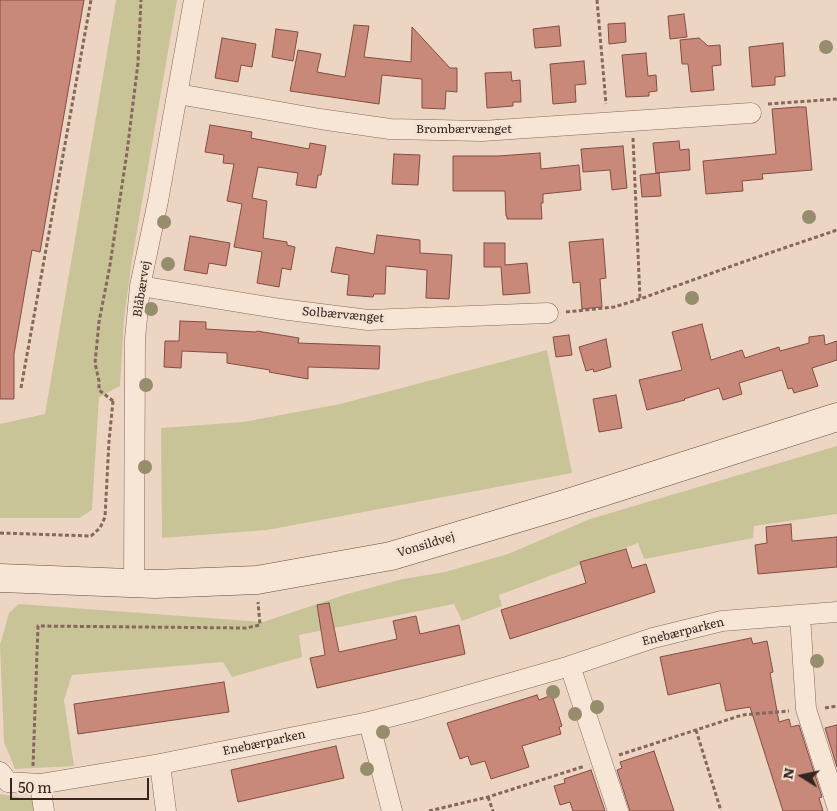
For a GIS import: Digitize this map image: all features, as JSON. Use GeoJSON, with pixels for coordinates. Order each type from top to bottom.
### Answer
{"type":"FeatureCollection","features":[{"type":"Feature","properties":{"kind":"main road","name":"Vonsildvej"},"geometry":{"type":"LineString","coordinates":[[0,578],[156,584],[257,580],[391,556],[565,504],[837,417]]}},
{"type":"Feature","properties":{"kind":"street","name":"Blåbærvej"},"geometry":{"type":"LineString","coordinates":[[134,583],[135,339],[140,286],[178,94],[194,0]]}},
{"type":"Feature","properties":{"kind":"street","name":"Brombærvænget"},"geometry":{"type":"LineString","coordinates":[[178,94],[320,119],[390,128],[482,131],[751,112]]}},
{"type":"Feature","properties":{"kind":"street","name":"Solbærvænget"},"geometry":{"type":"LineString","coordinates":[[140,286],[282,309],[368,320],[548,313]]}},
{"type":"Feature","properties":{"kind":"street","name":"Enebærparken"},"geometry":{"type":"LineString","coordinates":[[0,772],[8,782],[36,784],[160,764],[369,722],[420,709],[570,666],[653,638],[720,621],[837,612]]}},
{"type":"Feature","properties":{"kind":"street"},"geometry":{"type":"LineString","coordinates":[[800,615],[806,709],[837,806]]}},
{"type":"Feature","properties":{"kind":"street"},"geometry":{"type":"LineString","coordinates":[[570,666],[618,811]]}},
{"type":"Feature","properties":{"kind":"street"},"geometry":{"type":"LineString","coordinates":[[369,722],[392,811]]}},
{"type":"Feature","properties":{"kind":"street"},"geometry":{"type":"LineString","coordinates":[[160,764],[166,811]]}},
{"type":"Feature","properties":{"kind":"street"},"geometry":{"type":"LineString","coordinates":[[36,784],[44,811]]}},
{"type":"Feature","properties":{"kind":"path"},"geometry":{"type":"LineString","coordinates":[[21,388],[91,0]]}},
{"type":"Feature","properties":{"kind":"path"},"geometry":{"type":"LineString","coordinates":[[113,401],[98,390],[99,381],[95,364],[99,322],[110,265],[127,152],[138,63],[141,0]]}},
{"type":"Feature","properties":{"kind":"path"},"geometry":{"type":"LineString","coordinates":[[597,0],[608,123]]}},
{"type":"Feature","properties":{"kind":"path"},"geometry":{"type":"LineString","coordinates":[[751,112],[758,105],[837,99]]}},
{"type":"Feature","properties":{"kind":"path"},"geometry":{"type":"LineString","coordinates":[[633,120],[640,299]]}},
{"type":"Feature","properties":{"kind":"path"},"geometry":{"type":"LineString","coordinates":[[548,313],[614,307],[837,230]]}},
{"type":"Feature","properties":{"kind":"path"},"geometry":{"type":"LineString","coordinates":[[113,401],[135,394]]}},
{"type":"Feature","properties":{"kind":"path"},"geometry":{"type":"LineString","coordinates":[[0,532],[91,536],[100,528],[105,517],[113,401]]}},
{"type":"Feature","properties":{"kind":"path"},"geometry":{"type":"LineString","coordinates":[[36,784],[38,626],[246,628],[260,626],[257,580]]}},
{"type":"Feature","properties":{"kind":"path"},"geometry":{"type":"LineString","coordinates":[[429,811],[488,797],[742,716],[837,706]]}},
{"type":"Feature","properties":{"kind":"path"},"geometry":{"type":"LineString","coordinates":[[696,730],[721,811]]}},
{"type":"Feature","properties":{"kind":"path"},"geometry":{"type":"LineString","coordinates":[[488,797],[493,811]]}},
{"type":"Feature","properties":{"kind":"shaded area"},"geometry":{"type":"Polygon","coordinates":[[[116,0],[177,0],[132,260],[124,319],[120,386],[99,397],[92,510],[79,518],[0,518],[0,424],[45,414],[116,0]]]}},
{"type":"Feature","properties":{"kind":"shaded area"},"geometry":{"type":"Polygon","coordinates":[[[547,350],[572,473],[267,530],[162,538],[161,428],[243,422],[340,404],[547,350]]]}},
{"type":"Feature","properties":{"kind":"shaded area"},"geometry":{"type":"Polygon","coordinates":[[[837,446],[837,514],[754,526],[753,538],[644,559],[638,543],[499,595],[502,606],[462,621],[454,604],[299,635],[302,657],[232,677],[223,662],[72,675],[64,700],[74,766],[15,769],[4,742],[0,645],[9,613],[19,604],[263,622],[347,594],[403,579],[445,572],[508,554],[590,519],[837,446]]]}},
{"type":"Feature","properties":{"kind":"shaded area"},"geometry":{"type":"Polygon","coordinates":[[[0,794],[34,800],[36,811],[0,811],[0,794]]]}},
{"type":"Feature","properties":{"kind":"building"},"geometry":{"type":"Polygon","coordinates":[[[0,0],[84,0],[40,252],[32,250],[14,354],[14,399],[0,399],[0,0]]]}},
{"type":"Feature","properties":{"kind":"building"},"geometry":{"type":"Polygon","coordinates":[[[684,14],[687,37],[670,39],[668,16],[684,14]]]}},
{"type":"Feature","properties":{"kind":"building"},"geometry":{"type":"Polygon","coordinates":[[[625,23],[626,42],[609,44],[608,24],[625,23]]]}},
{"type":"Feature","properties":{"kind":"building"},"geometry":{"type":"Polygon","coordinates":[[[354,25],[369,26],[364,57],[411,62],[412,27],[450,68],[457,68],[457,92],[446,91],[445,109],[422,108],[422,79],[382,75],[379,104],[290,91],[298,50],[321,54],[317,72],[345,77],[354,25]]]}},
{"type":"Feature","properties":{"kind":"building"},"geometry":{"type":"Polygon","coordinates":[[[559,26],[561,46],[535,48],[533,29],[559,26]]]}},
{"type":"Feature","properties":{"kind":"building"},"geometry":{"type":"Polygon","coordinates":[[[276,29],[298,32],[293,61],[272,57],[276,29]]]}},
{"type":"Feature","properties":{"kind":"building"},"geometry":{"type":"Polygon","coordinates":[[[222,38],[256,44],[252,67],[241,65],[238,82],[215,78],[222,38]]]}},
{"type":"Feature","properties":{"kind":"building"},"geometry":{"type":"Polygon","coordinates":[[[699,38],[708,46],[720,45],[721,65],[712,66],[714,90],[691,92],[688,64],[682,64],[680,40],[699,38]]]}},
{"type":"Feature","properties":{"kind":"building"},"geometry":{"type":"Polygon","coordinates":[[[783,43],[785,76],[775,77],[775,85],[752,87],[749,47],[783,43]]]}},
{"type":"Feature","properties":{"kind":"building"},"geometry":{"type":"Polygon","coordinates":[[[646,53],[648,76],[656,75],[657,91],[649,92],[649,96],[626,97],[622,55],[646,53]]]}},
{"type":"Feature","properties":{"kind":"building"},"geometry":{"type":"Polygon","coordinates":[[[584,61],[586,84],[575,85],[576,102],[553,104],[550,64],[584,61]]]}},
{"type":"Feature","properties":{"kind":"building"},"geometry":{"type":"Polygon","coordinates":[[[511,72],[512,81],[520,80],[521,102],[513,102],[513,106],[487,108],[485,73],[511,72]]]}},
{"type":"Feature","properties":{"kind":"building"},"geometry":{"type":"Polygon","coordinates":[[[806,107],[812,170],[762,174],[763,179],[742,181],[743,191],[706,194],[703,161],[776,154],[772,109],[806,107]]]}},
{"type":"Feature","properties":{"kind":"building"},"geometry":{"type":"Polygon","coordinates":[[[210,125],[252,132],[251,138],[309,149],[310,143],[326,146],[321,175],[318,175],[316,188],[296,185],[298,173],[258,167],[252,198],[267,201],[263,238],[287,242],[287,245],[295,247],[291,270],[282,268],[279,287],[257,283],[262,252],[234,247],[242,204],[227,201],[234,164],[223,163],[224,155],[205,152],[210,125]]]}},
{"type":"Feature","properties":{"kind":"building"},"geometry":{"type":"Polygon","coordinates":[[[679,141],[680,150],[689,149],[690,170],[656,173],[653,143],[679,141]]]}},
{"type":"Feature","properties":{"kind":"building"},"geometry":{"type":"Polygon","coordinates":[[[623,146],[627,188],[612,190],[610,170],[583,172],[581,149],[623,146]]]}},
{"type":"Feature","properties":{"kind":"building"},"geometry":{"type":"Polygon","coordinates":[[[540,153],[541,169],[579,165],[581,190],[543,194],[543,203],[541,203],[542,219],[507,219],[505,191],[453,191],[453,156],[498,156],[540,153]]]}},
{"type":"Feature","properties":{"kind":"building"},"geometry":{"type":"Polygon","coordinates":[[[394,154],[420,155],[418,185],[392,184],[394,154]]]}},
{"type":"Feature","properties":{"kind":"building"},"geometry":{"type":"Polygon","coordinates":[[[659,173],[661,196],[642,197],[640,175],[659,173]]]}},
{"type":"Feature","properties":{"kind":"building"},"geometry":{"type":"Polygon","coordinates":[[[377,235],[420,240],[420,253],[452,255],[449,299],[426,298],[427,270],[386,266],[385,294],[374,294],[373,297],[347,295],[349,275],[331,272],[336,247],[374,254],[377,235]]]}},
{"type":"Feature","properties":{"kind":"building"},"geometry":{"type":"Polygon","coordinates":[[[190,236],[230,243],[226,266],[209,263],[207,274],[184,270],[190,236]]]}},
{"type":"Feature","properties":{"kind":"building"},"geometry":{"type":"Polygon","coordinates":[[[603,239],[606,278],[600,279],[602,307],[582,309],[580,282],[573,283],[569,242],[603,239]]]}},
{"type":"Feature","properties":{"kind":"building"},"geometry":{"type":"Polygon","coordinates":[[[484,243],[505,243],[505,265],[527,263],[530,293],[503,295],[501,267],[484,267],[484,243]]]}},
{"type":"Feature","properties":{"kind":"building"},"geometry":{"type":"Polygon","coordinates":[[[180,321],[206,322],[206,329],[257,331],[299,338],[298,343],[380,346],[379,369],[308,367],[308,379],[227,363],[227,353],[182,351],[181,368],[164,367],[165,341],[179,341],[180,321]]]}},
{"type":"Feature","properties":{"kind":"building"},"geometry":{"type":"Polygon","coordinates":[[[702,324],[711,360],[742,350],[745,358],[779,347],[780,351],[809,343],[809,337],[824,335],[825,345],[837,341],[837,360],[812,368],[818,386],[794,393],[792,388],[788,389],[782,370],[739,383],[742,394],[723,400],[719,388],[685,400],[647,410],[639,380],[682,370],[672,332],[702,324]]]}},
{"type":"Feature","properties":{"kind":"building"},"geometry":{"type":"Polygon","coordinates":[[[569,335],[572,355],[556,357],[553,337],[569,335]]]}},
{"type":"Feature","properties":{"kind":"building"},"geometry":{"type":"Polygon","coordinates":[[[606,339],[611,367],[594,372],[593,369],[586,371],[579,347],[606,339]]]}},
{"type":"Feature","properties":{"kind":"building"},"geometry":{"type":"Polygon","coordinates":[[[616,395],[622,428],[599,432],[593,399],[616,395]]]}},
{"type":"Feature","properties":{"kind":"building"},"geometry":{"type":"Polygon","coordinates":[[[791,524],[792,541],[837,537],[837,567],[758,574],[755,545],[767,543],[766,527],[791,524]]]}},
{"type":"Feature","properties":{"kind":"building"},"geometry":{"type":"Polygon","coordinates":[[[626,549],[632,568],[646,564],[655,592],[510,639],[501,610],[586,583],[580,562],[626,549]]]}},
{"type":"Feature","properties":{"kind":"building"},"geometry":{"type":"Polygon","coordinates":[[[329,603],[339,652],[397,639],[393,621],[416,616],[420,634],[459,625],[465,654],[317,688],[310,658],[325,655],[317,605],[329,603]]]}},
{"type":"Feature","properties":{"kind":"building"},"geometry":{"type":"Polygon","coordinates":[[[751,638],[753,644],[767,641],[773,672],[770,673],[779,722],[789,719],[791,727],[799,725],[822,797],[819,798],[823,811],[783,811],[750,707],[726,711],[720,683],[668,695],[660,657],[751,638]]]}},
{"type":"Feature","properties":{"kind":"building"},"geometry":{"type":"Polygon","coordinates":[[[224,682],[229,712],[78,734],[74,704],[224,682]]]}},
{"type":"Feature","properties":{"kind":"building"},"geometry":{"type":"Polygon","coordinates":[[[537,695],[539,700],[552,695],[562,726],[559,727],[561,734],[522,746],[529,767],[491,779],[485,761],[471,765],[468,756],[460,759],[447,723],[537,695]]]}},
{"type":"Feature","properties":{"kind":"building"},"geometry":{"type":"Polygon","coordinates":[[[837,725],[837,767],[825,728],[837,725]]]}},
{"type":"Feature","properties":{"kind":"building"},"geometry":{"type":"Polygon","coordinates":[[[336,746],[344,778],[238,802],[231,770],[336,746]]]}},
{"type":"Feature","properties":{"kind":"building"},"geometry":{"type":"Polygon","coordinates":[[[654,751],[674,811],[630,811],[617,770],[622,768],[620,762],[654,751]]]}},
{"type":"Feature","properties":{"kind":"building"},"geometry":{"type":"Polygon","coordinates":[[[591,770],[605,811],[573,811],[570,802],[560,805],[554,786],[565,783],[564,779],[591,770]]]}}]}
